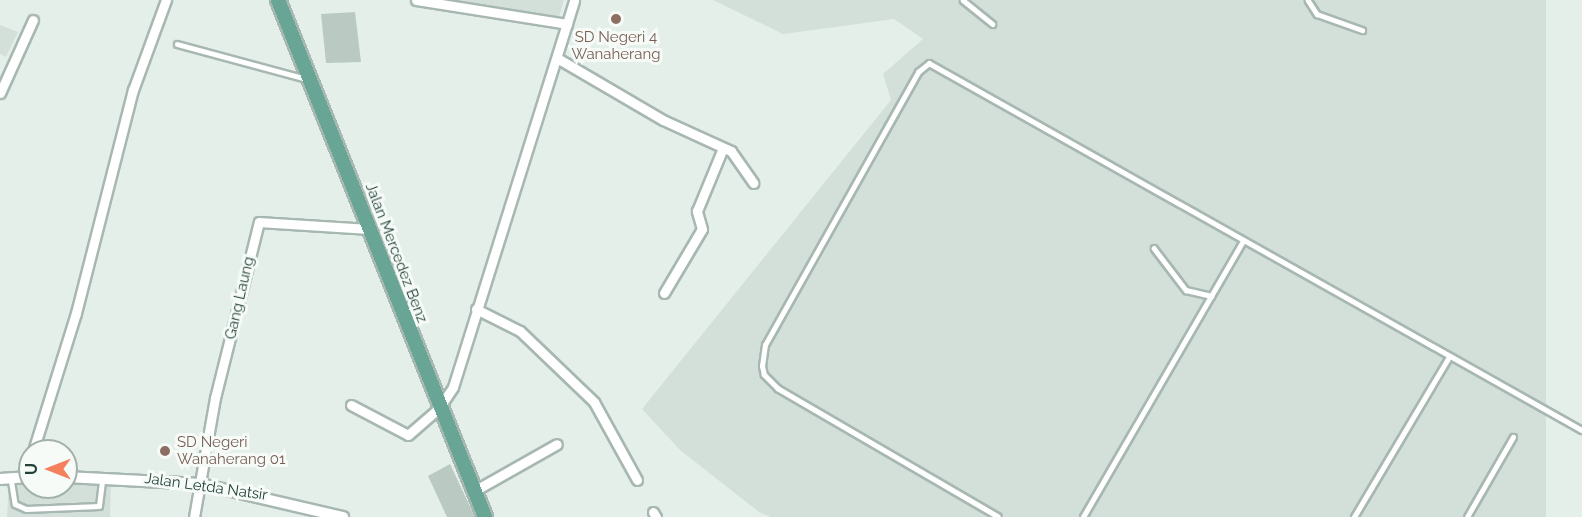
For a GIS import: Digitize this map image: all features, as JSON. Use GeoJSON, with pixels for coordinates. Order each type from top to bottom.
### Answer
{"type":"FeatureCollection","features":[{"type":"Feature","properties":{"kind":"main road","name":"Jalan Mercedez Benz"},"geometry":{"type":"LineString","coordinates":[[278,0],[439,408],[485,517]]}},
{"type":"Feature","properties":{"kind":"street"},"geometry":{"type":"LineString","coordinates":[[37,439],[76,313],[133,90],[166,0]]}},
{"type":"Feature","properties":{"kind":"street"},"geometry":{"type":"LineString","coordinates":[[416,0],[567,24]]}},
{"type":"Feature","properties":{"kind":"street"},"geometry":{"type":"LineString","coordinates":[[351,405],[406,435],[439,408],[453,387],[574,0]]}},
{"type":"Feature","properties":{"kind":"street"},"geometry":{"type":"LineString","coordinates":[[0,93],[33,20]]}},
{"type":"Feature","properties":{"kind":"street"},"geometry":{"type":"LineString","coordinates":[[557,58],[735,154],[753,183]]}},
{"type":"Feature","properties":{"kind":"street"},"geometry":{"type":"LineString","coordinates":[[664,293],[702,229],[697,211],[723,148]]}},
{"type":"Feature","properties":{"kind":"street","name":"Gang Laung"},"geometry":{"type":"LineString","coordinates":[[201,484],[215,398],[259,222],[369,229]]}},
{"type":"Feature","properties":{"kind":"street"},"geometry":{"type":"LineString","coordinates":[[476,309],[520,331],[594,402],[637,480]]}},
{"type":"Feature","properties":{"kind":"street"},"geometry":{"type":"LineString","coordinates":[[474,491],[556,444]]}},
{"type":"Feature","properties":{"kind":"street","name":"Jalan Letda Natsir"},"geometry":{"type":"LineString","coordinates":[[78,477],[201,484],[343,517]]}},
{"type":"Feature","properties":{"kind":"street"},"geometry":{"type":"LineString","coordinates":[[194,517],[201,484]]}},
{"type":"Feature","properties":{"kind":"lane"},"geometry":{"type":"LineString","coordinates":[[963,0],[993,24]]}},
{"type":"Feature","properties":{"kind":"lane"},"geometry":{"type":"LineString","coordinates":[[1308,0],[1317,14],[1362,30]]}},
{"type":"Feature","properties":{"kind":"lane"},"geometry":{"type":"LineString","coordinates":[[177,44],[310,79]]}},
{"type":"Feature","properties":{"kind":"lane"},"geometry":{"type":"LineString","coordinates":[[998,517],[778,389],[764,375],[762,366],[765,345],[923,66],[941,66],[1243,241],[1582,430]]}},
{"type":"Feature","properties":{"kind":"lane"},"geometry":{"type":"LineString","coordinates":[[1083,517],[1243,241]]}},
{"type":"Feature","properties":{"kind":"lane"},"geometry":{"type":"LineString","coordinates":[[1154,248],[1186,290],[1211,296]]}},
{"type":"Feature","properties":{"kind":"lane"},"geometry":{"type":"LineString","coordinates":[[1354,517],[1449,357]]}},
{"type":"Feature","properties":{"kind":"lane"},"geometry":{"type":"LineString","coordinates":[[1467,517],[1513,437]]}},
{"type":"Feature","properties":{"kind":"lane"},"geometry":{"type":"LineString","coordinates":[[6,479],[15,504],[26,509],[99,506],[102,477]]}},
{"type":"Feature","properties":{"kind":"shaded area"},"geometry":{"type":"Polygon","coordinates":[[[442,0],[564,0],[558,21],[442,0]]]}},
{"type":"Feature","properties":{"kind":"shaded area"},"geometry":{"type":"Polygon","coordinates":[[[713,0],[1546,0],[1546,517],[771,517],[759,512],[680,450],[642,409],[891,100],[883,74],[923,39],[894,19],[783,34],[713,0]]]}},
{"type":"Feature","properties":{"kind":"shaded area"},"geometry":{"type":"Polygon","coordinates":[[[0,25],[18,32],[6,57],[0,54],[0,25]]]}},
{"type":"Feature","properties":{"kind":"shaded area"},"geometry":{"type":"Polygon","coordinates":[[[9,480],[18,480],[18,499],[78,499],[78,480],[111,480],[110,517],[7,517],[9,480]]]}},
{"type":"Feature","properties":{"kind":"building"},"geometry":{"type":"Polygon","coordinates":[[[355,12],[361,62],[326,63],[321,14],[355,12]]]}},
{"type":"Feature","properties":{"kind":"building"},"geometry":{"type":"Polygon","coordinates":[[[450,464],[475,517],[447,517],[428,476],[450,464]]]}},
{"type":"Feature","properties":{"kind":"place","name":"SD Negeri 4 Wanaherang"},"geometry":{"type":"Point","coordinates":[616,19]}},
{"type":"Feature","properties":{"kind":"place","name":"SD Negeri Wanaherang 01"},"geometry":{"type":"Point","coordinates":[165,451]}}]}
